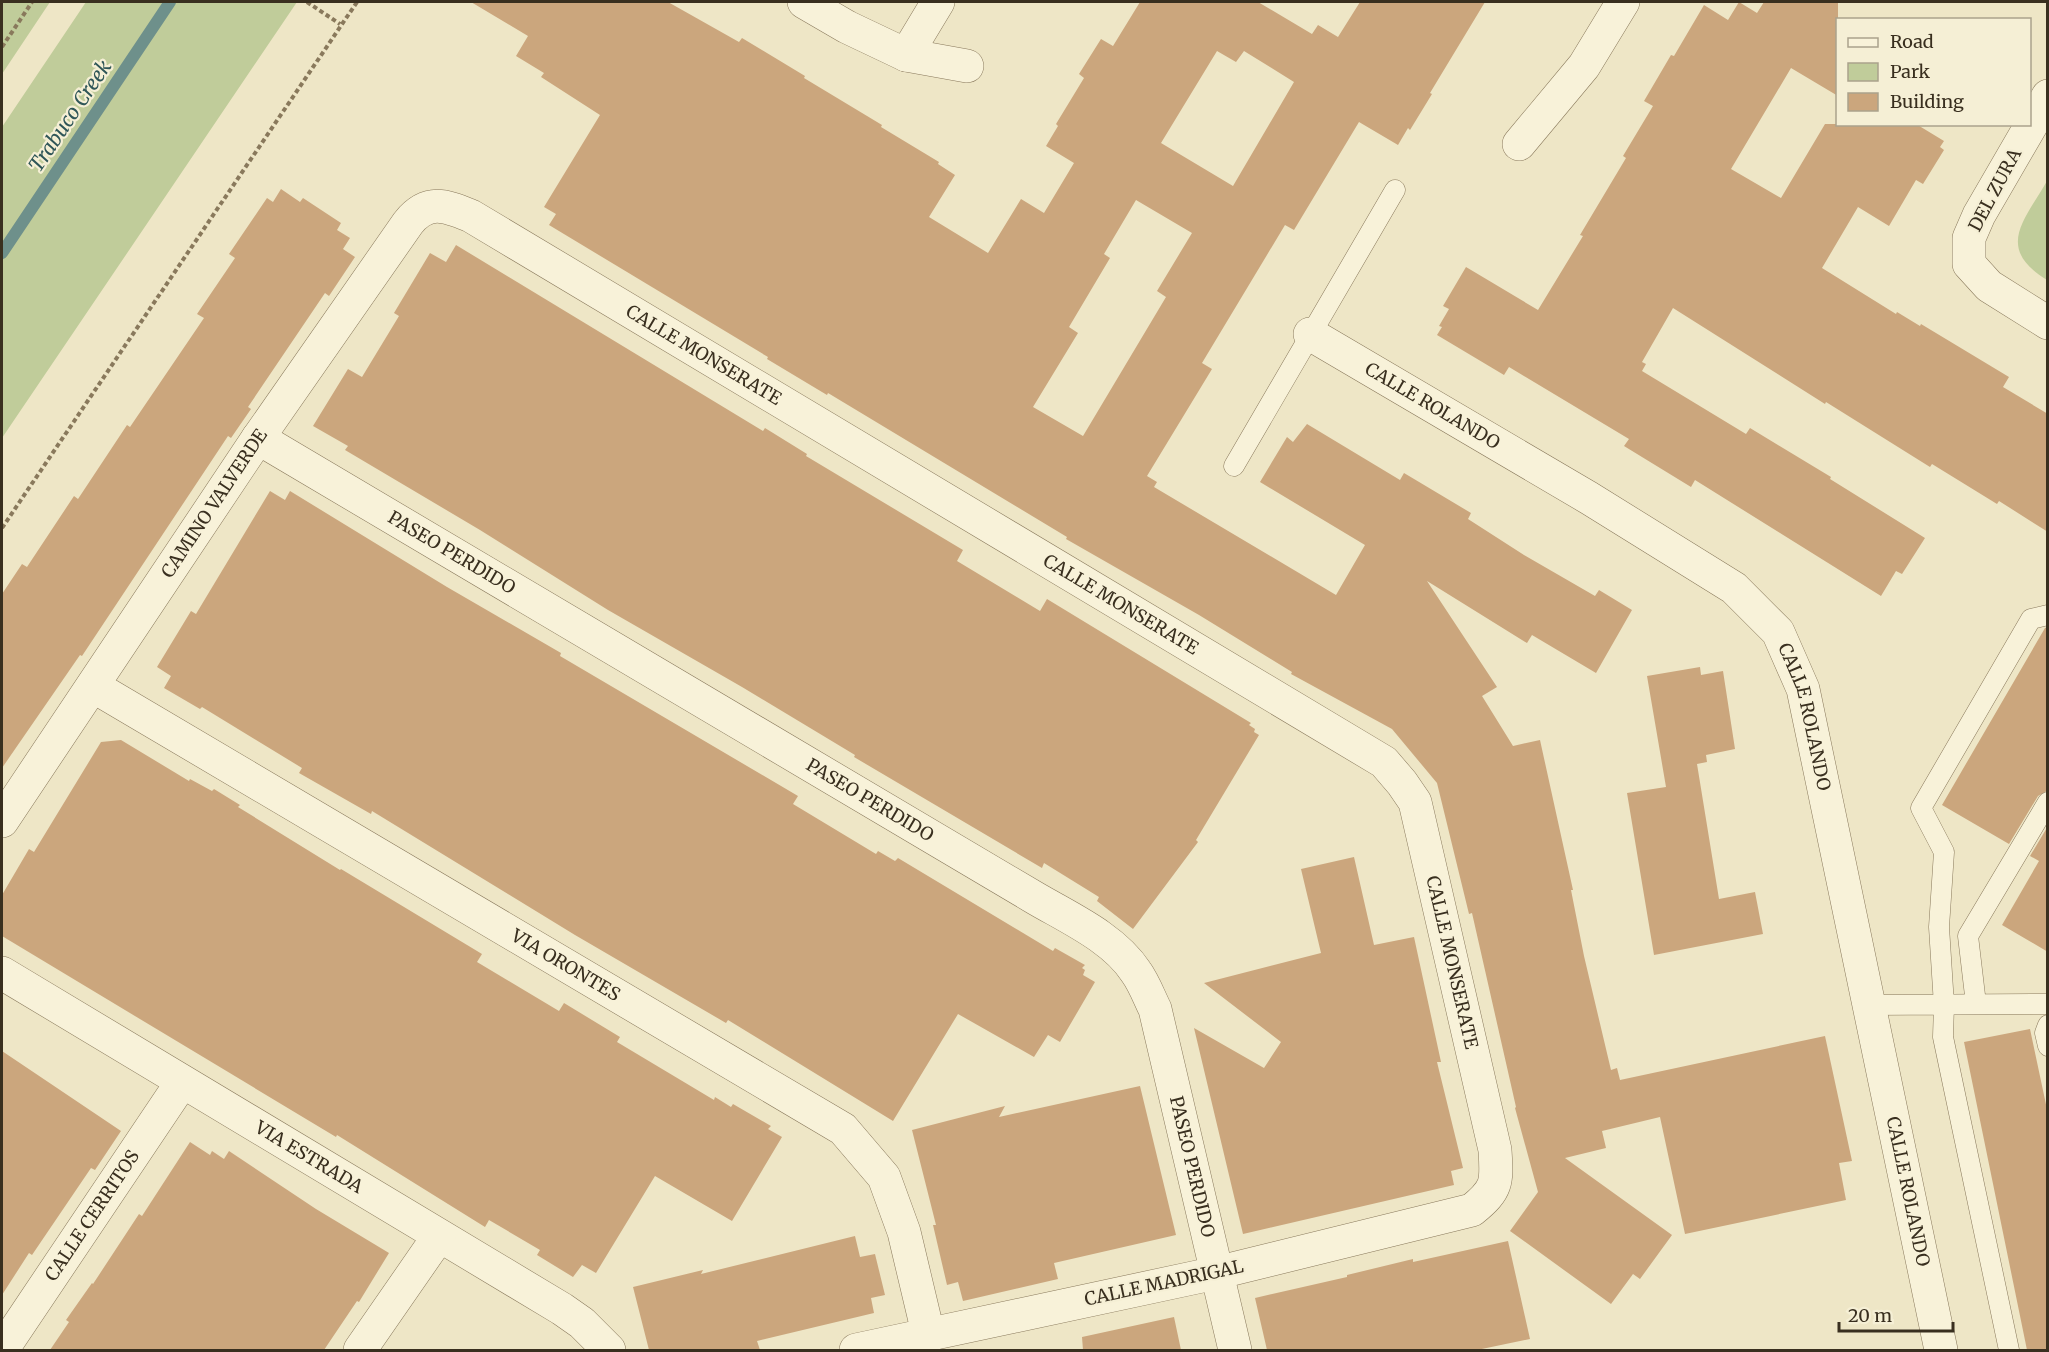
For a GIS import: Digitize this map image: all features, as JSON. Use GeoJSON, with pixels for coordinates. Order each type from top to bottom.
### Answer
{"type":"FeatureCollection","features":[{"type":"Feature","properties":{"kind":"street"},"geometry":{"type":"LineString","coordinates":[[804,2],[847,27],[906,55],[967,66]]}},
{"type":"Feature","properties":{"kind":"street"},"geometry":{"type":"LineString","coordinates":[[906,55],[938,2]]}},
{"type":"Feature","properties":{"kind":"street"},"geometry":{"type":"LineString","coordinates":[[1519,144],[1584,66],[1623,2]]}},
{"type":"Feature","properties":{"kind":"street","name":"DEL ZURA"},"geometry":{"type":"LineString","coordinates":[[2031,125],[2048,96]]}},
{"type":"Feature","properties":{"kind":"street","name":"DEL ZURA"},"geometry":{"type":"LineString","coordinates":[[2030,126],[1979,214],[1969,238],[1969,264],[1989,286],[2048,323]]}},
{"type":"Feature","properties":{"kind":"street","name":"CAMINO VALVERDE"},"geometry":{"type":"LineString","coordinates":[[2,821],[258,438],[416,213],[426,208],[444,206]]}},
{"type":"Feature","properties":{"kind":"street","name":"CALLE MONSERATE"},"geometry":{"type":"LineString","coordinates":[[444,206],[471,216],[1384,762],[1415,802],[1495,1150],[1497,1179],[1488,1197],[1472,1210]]}},
{"type":"Feature","properties":{"kind":"street","name":"CALLE ROLANDO"},"geometry":{"type":"LineString","coordinates":[[1310,334],[1589,498],[1734,588],[1778,632],[1803,689],[1941,1350]]}},
{"type":"Feature","properties":{"kind":"street","name":"PASEO PERDIDO"},"geometry":{"type":"LineString","coordinates":[[258,438],[1092,932],[1120,953],[1136,972],[1155,1009],[1235,1350]]}},
{"type":"Feature","properties":{"kind":"street","name":"VIA ORONTES"},"geometry":{"type":"LineString","coordinates":[[93,686],[843,1129],[884,1177],[904,1233],[928,1333]]}},
{"type":"Feature","properties":{"kind":"street","name":"VIA ESTRADA"},"geometry":{"type":"LineString","coordinates":[[2,973],[582,1323],[609,1350]]}},
{"type":"Feature","properties":{"kind":"street","name":"CALLE CERRITOS"},"geometry":{"type":"LineString","coordinates":[[2,1350],[182,1082]]}},
{"type":"Feature","properties":{"kind":"street","name":"CALLE MADRIGAL"},"geometry":{"type":"LineString","coordinates":[[856,1350],[1216,1273],[1472,1210]]}},
{"type":"Feature","properties":{"kind":"street"},"geometry":{"type":"LineString","coordinates":[[360,1350],[439,1236]]}},
{"type":"Feature","properties":{"kind":"lane"},"geometry":{"type":"LineString","coordinates":[[1234,466],[1395,190]]}},
{"type":"Feature","properties":{"kind":"lane"},"geometry":{"type":"LineString","coordinates":[[2009,1350],[1942,1037],[1944,1005],[1939,927],[1944,852],[1920,808],[2031,619],[2048,615]]}},
{"type":"Feature","properties":{"kind":"lane"},"geometry":{"type":"LineString","coordinates":[[1976,1004],[1968,936],[2048,802]]}},
{"type":"Feature","properties":{"kind":"lane"},"geometry":{"type":"LineString","coordinates":[[1869,1005],[2048,1004]]}},
{"type":"Feature","properties":{"kind":"lane"},"geometry":{"type":"LineString","coordinates":[[2048,1025],[2045,1033],[2048,1046]]}},
{"type":"Feature","properties":{"kind":"path"},"geometry":{"type":"LineString","coordinates":[[2,47],[32,2]]}},
{"type":"Feature","properties":{"kind":"path"},"geometry":{"type":"LineString","coordinates":[[307,2],[340,24]]}},
{"type":"Feature","properties":{"kind":"path"},"geometry":{"type":"LineString","coordinates":[[2,528],[357,2]]}},
{"type":"Feature","properties":{"kind":"green space"},"geometry":{"type":"Polygon","coordinates":[[[2,2],[50,2],[2,74],[2,2]]]}},
{"type":"Feature","properties":{"kind":"green space"},"geometry":{"type":"Polygon","coordinates":[[[86,2],[297,2],[2,438],[2,127],[86,2]]]}},
{"type":"Feature","properties":{"kind":"green space"},"geometry":{"type":"Polygon","coordinates":[[[2047,181],[2047,280],[2031,268],[2022,257],[2018,245],[2023,221],[2047,181]]]}},
{"type":"Feature","properties":{"kind":"building"},"geometry":{"type":"Polygon","coordinates":[[[471,2],[668,2],[739,42],[742,38],[939,162],[938,164],[955,175],[929,217],[988,253],[1021,199],[1044,213],[1074,163],[1046,146],[1058,126],[1056,124],[1084,78],[1079,74],[1101,39],[1113,46],[1140,2],[1258,2],[1312,34],[1318,25],[1338,37],[1360,2],[1485,2],[1430,93],[1432,94],[1398,145],[1359,122],[1294,230],[1285,225],[1202,363],[1212,369],[1147,476],[1157,482],[1154,487],[1336,595],[1365,545],[1260,482],[1287,437],[1293,442],[1307,424],[1400,480],[1404,473],[1471,513],[1468,519],[1595,596],[1599,590],[1632,610],[1596,673],[1532,635],[1527,643],[1427,581],[1497,687],[1482,696],[1513,746],[1540,740],[1573,890],[1571,890],[1584,956],[1611,1070],[1617,1068],[1620,1080],[1825,1036],[1852,1161],[1839,1163],[1846,1200],[1685,1234],[1660,1117],[1602,1131],[1606,1148],[1565,1158],[1672,1235],[1640,1279],[1633,1274],[1611,1304],[1510,1231],[1538,1192],[1515,1108],[1472,913],[1469,914],[1437,783],[1392,729],[1291,674],[1292,672],[1199,615],[1066,539],[1067,537],[828,393],[827,395],[767,359],[768,357],[549,225],[556,214],[544,207],[600,115],[541,77],[544,73],[516,56],[528,36],[471,2]],[[1217,51],[1161,143],[1233,186],[1294,82],[1244,51],[1236,62],[1217,51]],[[1136,200],[1104,254],[1110,258],[1069,327],[1078,333],[1033,407],[1083,436],[1166,297],[1157,291],[1192,233],[1136,200]]]}},
{"type":"Feature","properties":{"kind":"building"},"geometry":{"type":"Polygon","coordinates":[[[1739,2],[1757,13],[1764,2],[1838,2],[1836,95],[1791,68],[1731,169],[1781,198],[1825,124],[1919,126],[1944,141],[1940,147],[1944,150],[1923,184],[1916,180],[1889,226],[1858,207],[1822,268],[1896,314],[1897,312],[1920,326],[1921,324],[2009,377],[2003,387],[2048,414],[2048,532],[1999,501],[1997,504],[1932,464],[1930,467],[1673,308],[1642,362],[1646,364],[1642,371],[1746,434],[1750,428],[1925,538],[1902,574],[1896,571],[1881,596],[1695,480],[1691,487],[1624,446],[1629,439],[1509,367],[1504,375],[1437,335],[1442,327],[1439,326],[1449,309],[1443,306],[1466,267],[1538,310],[1583,236],[1580,235],[1626,158],[1623,156],[1653,106],[1644,101],[1671,55],[1674,56],[1704,5],[1728,20],[1739,2]]]}},
{"type":"Feature","properties":{"kind":"building"},"geometry":{"type":"Polygon","coordinates":[[[281,189],[300,202],[303,198],[341,223],[337,230],[350,238],[343,249],[355,257],[329,296],[325,293],[248,407],[251,409],[231,438],[228,436],[82,656],[80,655],[2,768],[2,594],[22,564],[27,567],[74,496],[78,499],[127,425],[130,427],[204,318],[197,314],[235,258],[229,254],[267,198],[273,202],[281,189]]]}},
{"type":"Feature","properties":{"kind":"building"},"geometry":{"type":"Polygon","coordinates":[[[456,245],[763,431],[765,428],[807,454],[806,456],[963,550],[957,561],[1040,611],[1047,599],[1251,723],[1249,725],[1259,735],[1196,840],[1198,842],[1133,929],[1097,901],[1099,897],[1044,863],[1042,868],[854,757],[855,755],[742,687],[608,610],[480,530],[345,450],[348,446],[313,426],[348,369],[362,377],[399,316],[394,313],[430,253],[446,262],[456,245]]]}},
{"type":"Feature","properties":{"kind":"building"},"geometry":{"type":"Polygon","coordinates":[[[270,491],[285,500],[290,491],[447,587],[561,653],[560,656],[798,796],[793,804],[876,854],[878,851],[895,861],[898,858],[1053,951],[1055,948],[1085,965],[1082,968],[1085,970],[1083,975],[1095,982],[1060,1042],[1048,1035],[1034,1057],[958,1014],[893,1121],[728,1020],[726,1023],[575,935],[372,811],[371,814],[299,773],[302,768],[202,707],[200,709],[164,688],[171,676],[157,667],[191,611],[196,614],[270,491]]]}},
{"type":"Feature","properties":{"kind":"building"},"geometry":{"type":"Polygon","coordinates":[[[2048,627],[2048,790],[2038,796],[2009,844],[1942,805],[2045,628],[2048,627]]]}},
{"type":"Feature","properties":{"kind":"building"},"geometry":{"type":"Polygon","coordinates":[[[1700,667],[1701,675],[1723,671],[1735,749],[1706,755],[1707,762],[1697,764],[1719,899],[1755,892],[1763,934],[1654,955],[1627,793],[1666,787],[1647,676],[1700,667]]]}},
{"type":"Feature","properties":{"kind":"building"},"geometry":{"type":"Polygon","coordinates":[[[121,740],[189,781],[190,779],[212,791],[214,789],[240,805],[238,807],[340,870],[482,954],[477,962],[559,1011],[564,1003],[620,1037],[617,1042],[714,1100],[715,1097],[731,1107],[733,1104],[771,1126],[768,1129],[782,1137],[732,1221],[655,1176],[596,1273],[582,1265],[573,1277],[537,1255],[540,1250],[489,1220],[485,1227],[337,1135],[336,1137],[2,936],[2,895],[29,849],[34,852],[101,742],[121,740]]]}},
{"type":"Feature","properties":{"kind":"building"},"geometry":{"type":"Polygon","coordinates":[[[2048,826],[2048,952],[2002,925],[2039,861],[2030,856],[2048,826]]]}},
{"type":"Feature","properties":{"kind":"building"},"geometry":{"type":"Polygon","coordinates":[[[1354,857],[1374,945],[1414,937],[1441,1062],[1437,1062],[1463,1168],[1451,1171],[1454,1185],[1243,1234],[1194,1028],[1264,1068],[1281,1042],[1204,983],[1321,953],[1301,869],[1354,857]]]}},
{"type":"Feature","properties":{"kind":"building"},"geometry":{"type":"Polygon","coordinates":[[[2030,1029],[2048,1114],[2048,1350],[2027,1350],[1964,1042],[2030,1029]]]}},
{"type":"Feature","properties":{"kind":"building"},"geometry":{"type":"Polygon","coordinates":[[[2,1051],[121,1131],[95,1170],[91,1168],[32,1255],[29,1253],[2,1295],[2,1051]]]}},
{"type":"Feature","properties":{"kind":"building"},"geometry":{"type":"Polygon","coordinates":[[[1140,1086],[1176,1235],[1054,1263],[1058,1279],[963,1301],[958,1282],[947,1285],[933,1225],[936,1225],[912,1130],[1005,1106],[999,1117],[1140,1086]]]}},
{"type":"Feature","properties":{"kind":"building"},"geometry":{"type":"Polygon","coordinates":[[[190,1142],[210,1155],[212,1151],[224,1159],[229,1151],[316,1209],[389,1253],[359,1302],[357,1301],[324,1350],[50,1350],[69,1322],[66,1320],[93,1284],[139,1214],[142,1216],[190,1142]]]}},
{"type":"Feature","properties":{"kind":"building"},"geometry":{"type":"Polygon","coordinates":[[[855,1236],[860,1257],[875,1254],[885,1295],[871,1298],[874,1313],[757,1341],[760,1350],[649,1350],[633,1287],[703,1270],[701,1274],[855,1236]]]}},
{"type":"Feature","properties":{"kind":"building"},"geometry":{"type":"Polygon","coordinates":[[[1508,1241],[1530,1339],[1477,1350],[1267,1350],[1255,1298],[1413,1259],[1413,1262],[1508,1241]]]}},
{"type":"Feature","properties":{"kind":"building"},"geometry":{"type":"Polygon","coordinates":[[[1174,1317],[1181,1350],[1083,1350],[1082,1337],[1174,1317]]]}},
{"type":"Feature","properties":{"kind":"waterway","name":"Trabuco Creek"},"geometry":{"type":"LineString","coordinates":[[2,253],[170,2]]}}]}
